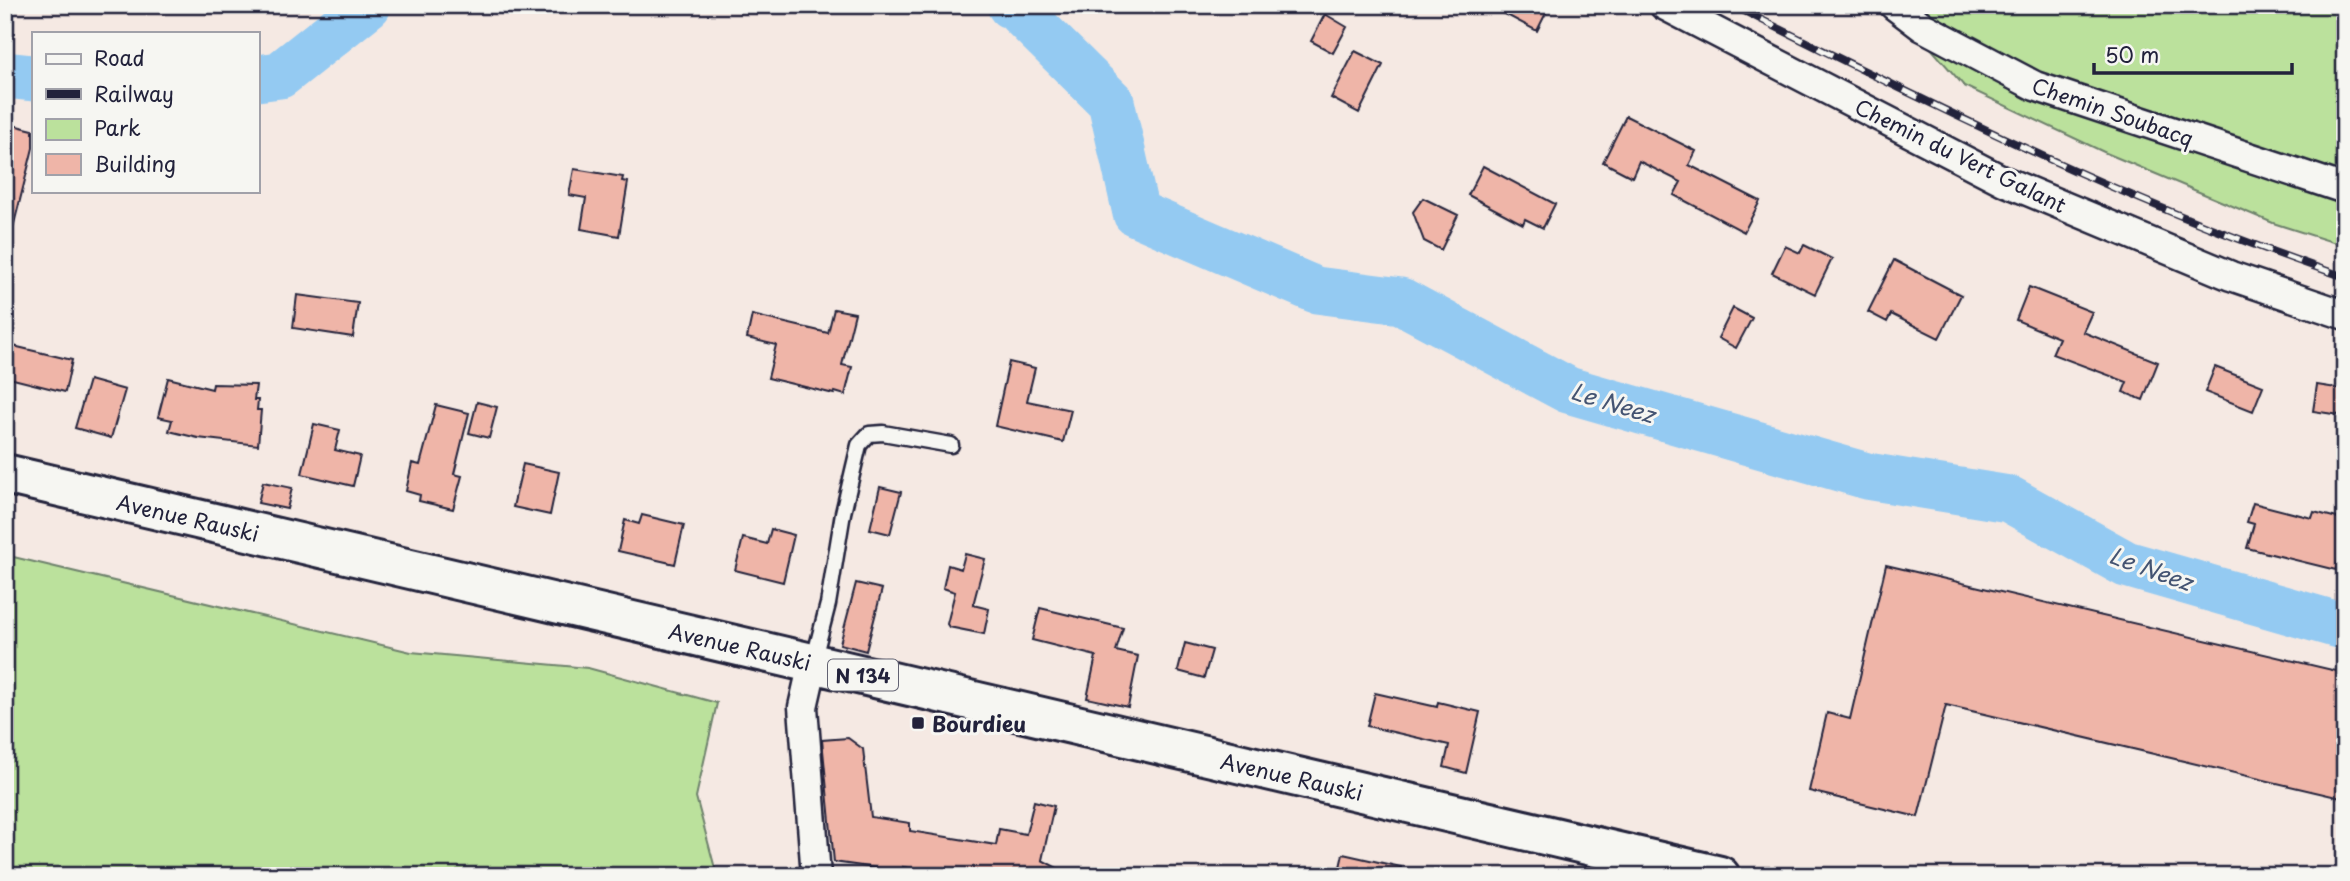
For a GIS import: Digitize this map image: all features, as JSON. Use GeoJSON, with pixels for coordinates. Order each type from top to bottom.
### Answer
{"type":"FeatureCollection","features":[{"type":"Feature","properties":{"kind":"main road","name":"Avenue Rauski"},"geometry":{"type":"LineString","coordinates":[[5,474],[1720,876]]}},
{"type":"Feature","properties":{"kind":"street","name":"Chemin du Vert Galant"},"geometry":{"type":"LineString","coordinates":[[1664,5],[2004,181],[2231,276],[2345,315]]}},
{"type":"Feature","properties":{"kind":"street","name":"Chemin Soubacq"},"geometry":{"type":"LineString","coordinates":[[1894,5],[1923,27],[2035,86],[2345,189]]}},
{"type":"Feature","properties":{"kind":"street"},"geometry":{"type":"LineString","coordinates":[[813,663],[803,707],[816,876]]}},
{"type":"Feature","properties":{"kind":"lane"},"geometry":{"type":"LineString","coordinates":[[813,663],[828,604],[843,513],[859,445],[869,434],[883,433],[951,445]]}},
{"type":"Feature","properties":{"kind":"green space"},"geometry":{"type":"Polygon","coordinates":[[[1893,5],[2345,5],[2345,246],[2273,223],[2106,153],[1964,86],[1893,5]]]}},
{"type":"Feature","properties":{"kind":"green space"},"geometry":{"type":"Polygon","coordinates":[[[5,555],[411,652],[588,668],[717,703],[696,797],[717,876],[5,876],[5,555]]]}},
{"type":"Feature","properties":{"kind":"building"},"geometry":{"type":"Polygon","coordinates":[[[1488,5],[1550,5],[1537,31],[1488,5]]]}},
{"type":"Feature","properties":{"kind":"building"},"geometry":{"type":"Polygon","coordinates":[[[1325,14],[1347,27],[1333,53],[1311,41],[1325,14]]]}},
{"type":"Feature","properties":{"kind":"building"},"geometry":{"type":"Polygon","coordinates":[[[1355,51],[1383,65],[1359,113],[1331,98],[1355,51]]]}},
{"type":"Feature","properties":{"kind":"building"},"geometry":{"type":"Polygon","coordinates":[[[1626,116],[1696,151],[1689,165],[1760,201],[1744,232],[1674,195],[1681,182],[1639,161],[1632,177],[1603,162],[1626,116]]]}},
{"type":"Feature","properties":{"kind":"building"},"geometry":{"type":"Polygon","coordinates":[[[5,123],[32,130],[32,152],[13,228],[5,227],[5,123]]]}},
{"type":"Feature","properties":{"kind":"building"},"geometry":{"type":"Polygon","coordinates":[[[1483,166],[1555,204],[1543,228],[1525,219],[1523,224],[1468,195],[1483,166]]]}},
{"type":"Feature","properties":{"kind":"building"},"geometry":{"type":"Polygon","coordinates":[[[574,169],[623,177],[622,181],[628,182],[619,236],[581,229],[586,198],[569,195],[574,169]]]}},
{"type":"Feature","properties":{"kind":"building"},"geometry":{"type":"Polygon","coordinates":[[[1423,198],[1458,215],[1441,250],[1424,241],[1413,212],[1423,198]]]}},
{"type":"Feature","properties":{"kind":"building"},"geometry":{"type":"Polygon","coordinates":[[[1804,245],[1832,259],[1815,294],[1772,273],[1785,246],[1800,253],[1804,245]]]}},
{"type":"Feature","properties":{"kind":"building"},"geometry":{"type":"Polygon","coordinates":[[[1894,260],[1961,295],[1939,338],[1891,314],[1887,322],[1868,312],[1894,260]]]}},
{"type":"Feature","properties":{"kind":"building"},"geometry":{"type":"Polygon","coordinates":[[[2029,287],[2092,312],[2083,332],[2158,362],[2143,400],[2123,392],[2127,382],[2052,354],[2059,338],[2016,320],[2029,287]]]}},
{"type":"Feature","properties":{"kind":"building"},"geometry":{"type":"Polygon","coordinates":[[[297,295],[358,303],[353,337],[293,328],[297,295]]]}},
{"type":"Feature","properties":{"kind":"building"},"geometry":{"type":"Polygon","coordinates":[[[1733,308],[1752,318],[1736,348],[1718,338],[1733,308]]]}},
{"type":"Feature","properties":{"kind":"building"},"geometry":{"type":"Polygon","coordinates":[[[834,309],[855,313],[842,365],[852,367],[845,395],[768,378],[776,345],[747,338],[752,315],[828,333],[834,309]]]}},
{"type":"Feature","properties":{"kind":"building"},"geometry":{"type":"Polygon","coordinates":[[[5,344],[72,360],[65,392],[5,377],[5,344]]]}},
{"type":"Feature","properties":{"kind":"building"},"geometry":{"type":"Polygon","coordinates":[[[1009,362],[1035,368],[1027,401],[1071,410],[1063,442],[995,426],[1009,362]]]}},
{"type":"Feature","properties":{"kind":"building"},"geometry":{"type":"Polygon","coordinates":[[[2215,367],[2263,386],[2253,411],[2205,392],[2215,367]]]}},
{"type":"Feature","properties":{"kind":"building"},"geometry":{"type":"Polygon","coordinates":[[[168,378],[212,389],[213,384],[256,385],[254,400],[258,400],[257,410],[261,410],[258,445],[198,438],[169,431],[172,420],[158,417],[168,378]]]}},
{"type":"Feature","properties":{"kind":"building"},"geometry":{"type":"Polygon","coordinates":[[[89,380],[125,390],[111,438],[75,428],[89,380]]]}},
{"type":"Feature","properties":{"kind":"building"},"geometry":{"type":"Polygon","coordinates":[[[2317,385],[2343,389],[2340,415],[2313,411],[2317,385]]]}},
{"type":"Feature","properties":{"kind":"building"},"geometry":{"type":"Polygon","coordinates":[[[477,402],[497,407],[489,438],[469,433],[477,402]]]}},
{"type":"Feature","properties":{"kind":"building"},"geometry":{"type":"Polygon","coordinates":[[[436,405],[469,413],[454,474],[462,476],[453,509],[419,501],[420,495],[406,491],[412,463],[420,465],[436,405]]]}},
{"type":"Feature","properties":{"kind":"building"},"geometry":{"type":"Polygon","coordinates":[[[314,424],[340,430],[335,450],[360,456],[353,486],[302,474],[314,424]]]}},
{"type":"Feature","properties":{"kind":"building"},"geometry":{"type":"Polygon","coordinates":[[[523,464],[559,472],[550,515],[513,507],[523,464]]]}},
{"type":"Feature","properties":{"kind":"building"},"geometry":{"type":"Polygon","coordinates":[[[263,482],[292,488],[287,509],[258,503],[263,482]]]}},
{"type":"Feature","properties":{"kind":"building"},"geometry":{"type":"Polygon","coordinates":[[[880,487],[901,492],[890,534],[870,529],[880,487]]]}},
{"type":"Feature","properties":{"kind":"building"},"geometry":{"type":"Polygon","coordinates":[[[2253,503],[2312,518],[2314,512],[2345,520],[2345,534],[2336,570],[2247,548],[2254,524],[2247,522],[2253,503]]]}},
{"type":"Feature","properties":{"kind":"building"},"geometry":{"type":"Polygon","coordinates":[[[642,515],[684,525],[675,564],[618,551],[625,520],[639,524],[642,515]]]}},
{"type":"Feature","properties":{"kind":"building"},"geometry":{"type":"Polygon","coordinates":[[[771,529],[794,535],[783,582],[735,570],[743,538],[767,544],[771,529]]]}},
{"type":"Feature","properties":{"kind":"building"},"geometry":{"type":"Polygon","coordinates":[[[965,554],[985,559],[973,605],[989,609],[984,634],[949,627],[947,624],[955,592],[943,588],[948,565],[961,569],[965,554]]]}},
{"type":"Feature","properties":{"kind":"building"},"geometry":{"type":"Polygon","coordinates":[[[1886,565],[2345,673],[2345,799],[1946,705],[1918,817],[1809,791],[1827,713],[1850,719],[1886,565]]]}},
{"type":"Feature","properties":{"kind":"building"},"geometry":{"type":"Polygon","coordinates":[[[856,583],[882,589],[866,651],[840,644],[856,583]]]}},
{"type":"Feature","properties":{"kind":"building"},"geometry":{"type":"Polygon","coordinates":[[[1040,608],[1123,628],[1116,651],[1138,656],[1128,707],[1087,698],[1096,656],[1032,640],[1040,608]]]}},
{"type":"Feature","properties":{"kind":"building"},"geometry":{"type":"Polygon","coordinates":[[[1185,643],[1212,650],[1204,678],[1178,671],[1185,643]]]}},
{"type":"Feature","properties":{"kind":"building"},"geometry":{"type":"Polygon","coordinates":[[[1375,693],[1437,707],[1438,702],[1480,712],[1466,773],[1444,767],[1449,745],[1367,726],[1375,693]]]}},
{"type":"Feature","properties":{"kind":"building"},"geometry":{"type":"Polygon","coordinates":[[[848,738],[863,749],[871,817],[910,823],[910,831],[996,845],[999,829],[1026,834],[1034,801],[1054,806],[1042,860],[1072,876],[962,876],[903,867],[903,872],[834,862],[822,740],[848,738]]]}},
{"type":"Feature","properties":{"kind":"building"},"geometry":{"type":"Polygon","coordinates":[[[1343,854],[1401,867],[1400,876],[1338,876],[1343,854]]]}},
{"type":"Feature","properties":{"kind":"waterway","name":"Le Neez"},"geometry":{"type":"LineString","coordinates":[[259,78],[280,75],[368,5]]}},
{"type":"Feature","properties":{"kind":"waterway","name":"Le Neez"},"geometry":{"type":"LineString","coordinates":[[1010,5],[1111,102],[1136,213],[1316,290],[1401,301],[1568,390],[1867,476],[2009,499],[2126,564],[2345,627]]}},
{"type":"Feature","properties":{"kind":"waterway","name":"Le Neez"},"geometry":{"type":"LineString","coordinates":[[5,75],[32,78]]}},
{"type":"Feature","properties":{"kind":"railway"},"geometry":{"type":"LineString","coordinates":[[1732,5],[1882,80],[2110,186],[2187,219],[2345,277]]}},
{"type":"Feature","properties":{"kind":"place","name":"Bourdieu"},"geometry":{"type":"Point","coordinates":[918,723]}}]}
